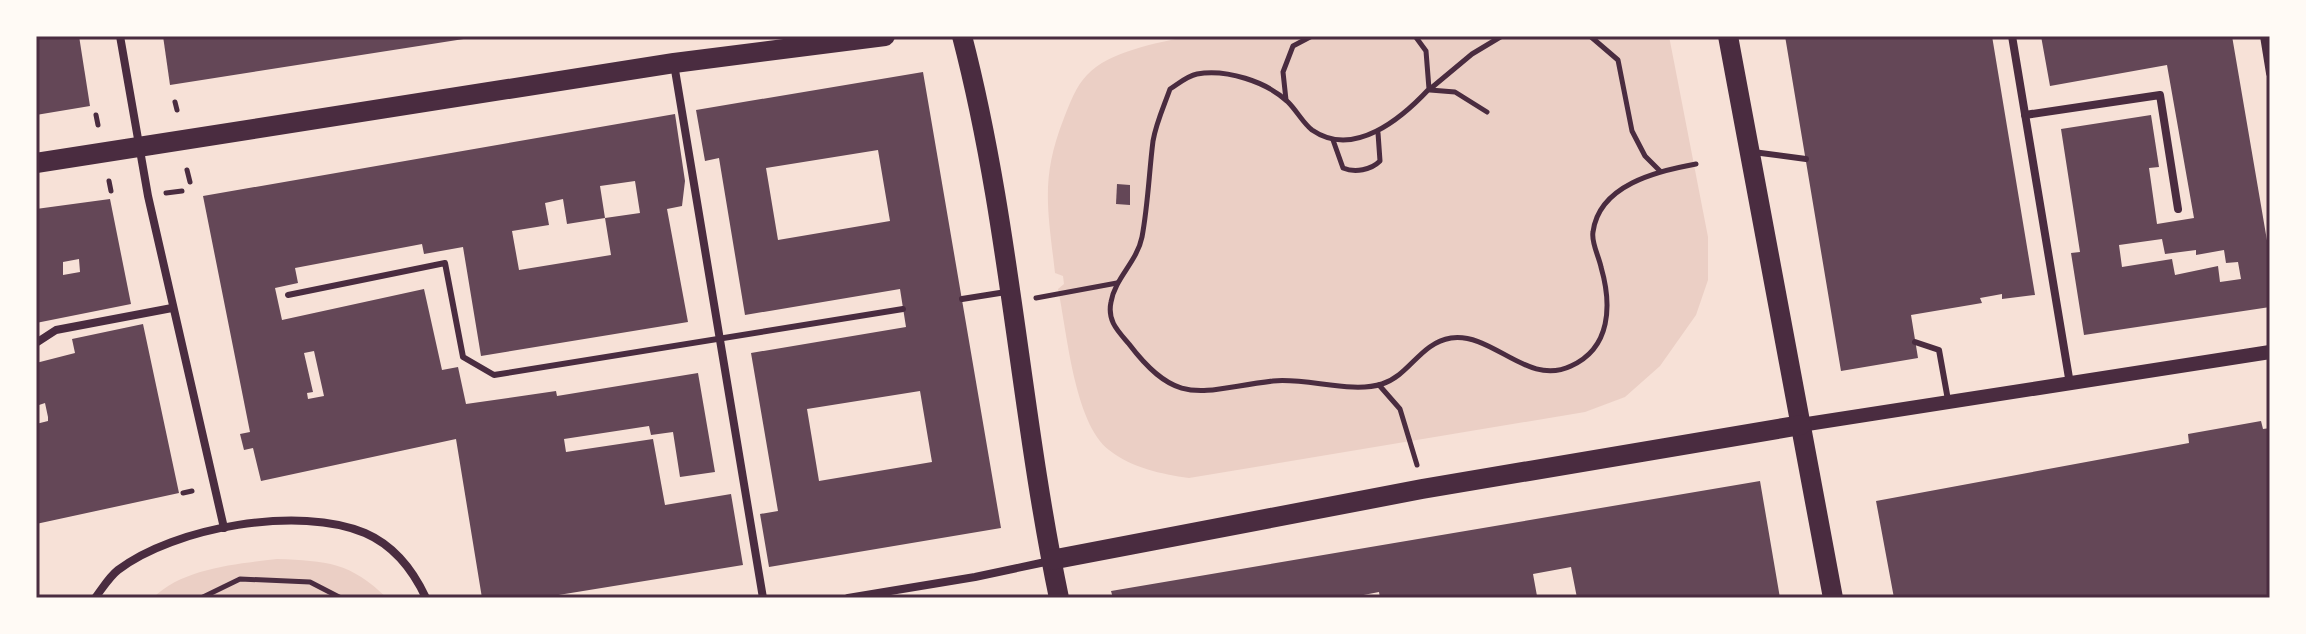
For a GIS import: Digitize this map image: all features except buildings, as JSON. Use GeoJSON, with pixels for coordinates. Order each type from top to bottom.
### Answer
{"type":"FeatureCollection","features":[{"type":"Feature","properties":{"kind":"main road"},"geometry":{"type":"LineString","coordinates":[[36,163],[674,63],[885,36]]}},
{"type":"Feature","properties":{"kind":"main road"},"geometry":{"type":"LineString","coordinates":[[962,36],[1010,291],[1059,598]]}},
{"type":"Feature","properties":{"kind":"main road"},"geometry":{"type":"LineString","coordinates":[[1728,36],[1833,598]]}},
{"type":"Feature","properties":{"kind":"main road"},"geometry":{"type":"LineString","coordinates":[[1051,560],[1422,489],[1801,425]]}},
{"type":"Feature","properties":{"kind":"street"},"geometry":{"type":"LineString","coordinates":[[120,36],[172,308],[224,528]]}},
{"type":"Feature","properties":{"kind":"street"},"geometry":{"type":"LineString","coordinates":[[2012,36],[2070,384]]}},
{"type":"Feature","properties":{"kind":"street"},"geometry":{"type":"LineString","coordinates":[[2264,36],[2270,73]]}},
{"type":"Feature","properties":{"kind":"street"},"geometry":{"type":"LineString","coordinates":[[674,63],[763,598]]}},
{"type":"Feature","properties":{"kind":"street"},"geometry":{"type":"LineString","coordinates":[[2025,115],[2160,95],[2178,209]]}},
{"type":"Feature","properties":{"kind":"street"},"geometry":{"type":"LineString","coordinates":[[36,343],[56,330],[172,308]]}},
{"type":"Feature","properties":{"kind":"street"},"geometry":{"type":"LineString","coordinates":[[1801,425],[2270,352]]}},
{"type":"Feature","properties":{"kind":"street"},"geometry":{"type":"LineString","coordinates":[[95,598],[117,571],[151,550],[224,528],[287,520],[365,533],[404,559],[426,598]]}},
{"type":"Feature","properties":{"kind":"street"},"geometry":{"type":"LineString","coordinates":[[848,598],[1051,560]]}},
{"type":"Feature","properties":{"kind":"lane"},"geometry":{"type":"LineString","coordinates":[[1749,152],[1806,159]]}},
{"type":"Feature","properties":{"kind":"lane"},"geometry":{"type":"LineString","coordinates":[[288,295],[445,263],[463,357],[494,375],[903,309]]}},
{"type":"Feature","properties":{"kind":"lane"},"geometry":{"type":"LineString","coordinates":[[962,299],[1010,291]]}},
{"type":"Feature","properties":{"kind":"lane"},"geometry":{"type":"LineString","coordinates":[[1915,342],[1939,350],[1948,403]]}},
{"type":"Feature","properties":{"kind":"path"},"geometry":{"type":"LineString","coordinates":[[1286,100],[1283,72],[1293,46],[1312,36]]}},
{"type":"Feature","properties":{"kind":"path"},"geometry":{"type":"LineString","coordinates":[[1415,36],[1426,51],[1429,89]]}},
{"type":"Feature","properties":{"kind":"path"},"geometry":{"type":"LineString","coordinates":[[1502,36],[1472,54],[1429,89],[1403,117],[1378,133],[1333,140],[1311,129],[1286,100],[1225,72],[1193,75],[1170,89],[1154,137],[1141,241],[1110,304],[1113,326],[1146,367],[1171,386],[1194,392],[1276,380],[1379,385],[1401,375],[1424,349],[1452,338],[1481,344],[1541,371],[1570,367],[1599,346],[1608,319],[1604,277],[1592,234],[1602,205],[1627,186],[1660,171],[1696,164]]}},
{"type":"Feature","properties":{"kind":"path"},"geometry":{"type":"LineString","coordinates":[[1590,36],[1618,60],[1632,131],[1645,156],[1660,171]]}},
{"type":"Feature","properties":{"kind":"path"},"geometry":{"type":"LineString","coordinates":[[1429,89],[1455,92],[1487,112]]}},
{"type":"Feature","properties":{"kind":"path"},"geometry":{"type":"LineString","coordinates":[[175,102],[177,110]]}},
{"type":"Feature","properties":{"kind":"path"},"geometry":{"type":"LineString","coordinates":[[96,115],[98,125]]}},
{"type":"Feature","properties":{"kind":"path"},"geometry":{"type":"LineString","coordinates":[[1333,140],[1343,168],[1352,171],[1374,167],[1380,161],[1378,133]]}},
{"type":"Feature","properties":{"kind":"path"},"geometry":{"type":"LineString","coordinates":[[187,170],[190,182]]}},
{"type":"Feature","properties":{"kind":"path"},"geometry":{"type":"LineString","coordinates":[[109,181],[111,191]]}},
{"type":"Feature","properties":{"kind":"path"},"geometry":{"type":"LineString","coordinates":[[165,193],[182,191]]}},
{"type":"Feature","properties":{"kind":"path"},"geometry":{"type":"LineString","coordinates":[[1059,294],[1118,283]]}},
{"type":"Feature","properties":{"kind":"path"},"geometry":{"type":"LineString","coordinates":[[1379,385],[1400,409],[1412,442]]}},
{"type":"Feature","properties":{"kind":"path"},"geometry":{"type":"LineString","coordinates":[[183,493],[192,491]]}},
{"type":"Feature","properties":{"kind":"path"},"geometry":{"type":"LineString","coordinates":[[201,598],[240,579],[310,582],[341,598]]}},
{"type":"Feature","properties":{"kind":"shaded area"},"geometry":{"type":"Polygon","coordinates":[[[1189,36],[1669,36],[1708,237],[1708,280],[1696,315],[1660,366],[1625,397],[1585,412],[1189,478],[1157,472],[1127,461],[1109,450],[1097,437],[1074,375],[1058,289],[1064,284],[1063,276],[1055,273],[1048,212],[1051,159],[1076,89],[1087,75],[1121,54],[1189,36]]]}},
{"type":"Feature","properties":{"kind":"shaded area"},"geometry":{"type":"Polygon","coordinates":[[[277,559],[324,563],[349,570],[387,598],[153,598],[179,580],[195,574],[277,559]]]}}]}
